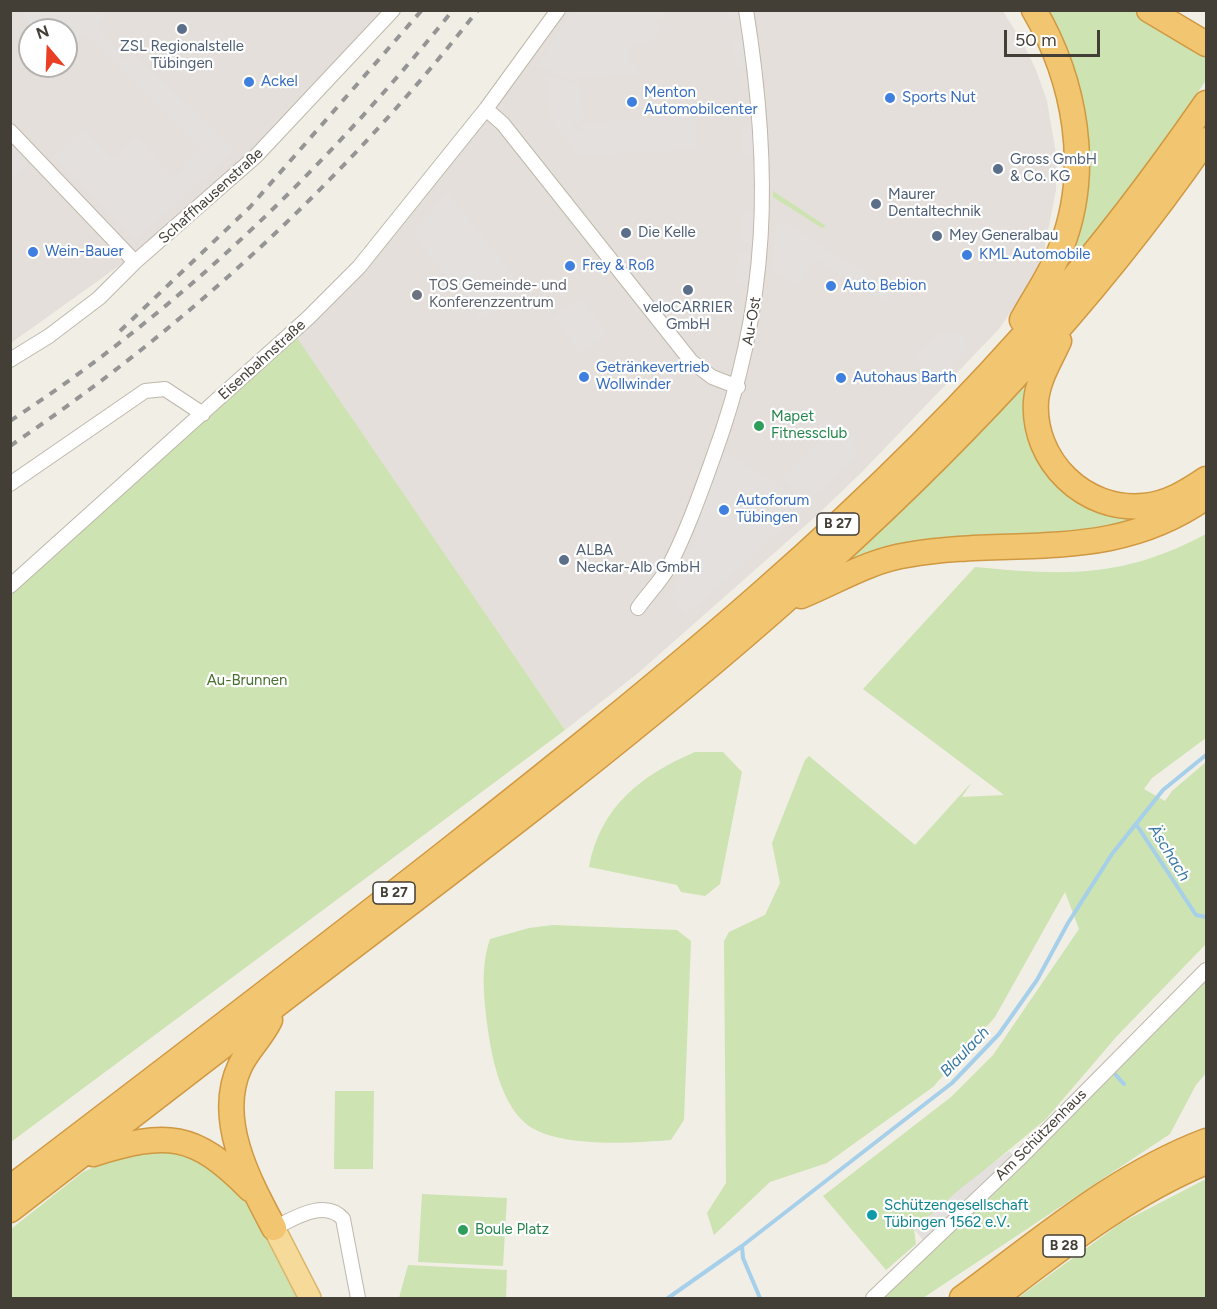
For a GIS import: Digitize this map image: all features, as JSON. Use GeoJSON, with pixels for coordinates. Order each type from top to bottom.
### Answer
{"type":"FeatureCollection","features":[{"type":"Feature","properties":{"kind":"highway"},"geometry":{"type":"LineString","coordinates":[[1012,348],[1022,319],[1043,287],[1062,246],[1072,206],[1076,167],[1074,122],[1066,84],[1056,54],[1034,10]]}},
{"type":"Feature","properties":{"kind":"highway"},"geometry":{"type":"LineString","coordinates":[[1149,10],[1197,27]]}},
{"type":"Feature","properties":{"kind":"highway","name":"B 27"},"geometry":{"type":"LineString","coordinates":[[10,1188],[376,908],[653,687],[855,509],[940,425],[1012,348],[1114,228],[1206,103]]}},
{"type":"Feature","properties":{"kind":"highway","name":"B 27"},"geometry":{"type":"LineString","coordinates":[[10,1210],[545,801],[661,707],[782,603],[939,457],[1069,316],[1136,236],[1206,140]]}},
{"type":"Feature","properties":{"kind":"highway"},"geometry":{"type":"LineString","coordinates":[[1069,316],[1045,368],[1036,402],[1041,438],[1059,471],[1086,494],[1125,506],[1144,506],[1170,500],[1206,479]]}},
{"type":"Feature","properties":{"kind":"highway"},"geometry":{"type":"LineString","coordinates":[[782,603],[883,560],[929,551],[1041,547],[1115,538],[1157,524],[1206,497]]}},
{"type":"Feature","properties":{"kind":"highway"},"geometry":{"type":"LineString","coordinates":[[274,1228],[256,1195],[235,1138],[231,1097],[239,1068],[280,1002]]}},
{"type":"Feature","properties":{"kind":"highway"},"geometry":{"type":"LineString","coordinates":[[77,1159],[129,1143],[152,1139],[174,1140],[198,1148],[225,1164],[256,1195]]}},
{"type":"Feature","properties":{"kind":"highway","name":"B 28"},"geometry":{"type":"LineString","coordinates":[[962,1299],[1113,1187],[1161,1161],[1206,1141]]}},
{"type":"Feature","properties":{"kind":"highway","name":"B 28"},"geometry":{"type":"LineString","coordinates":[[994,1299],[1114,1210],[1156,1185],[1206,1162]]}},
{"type":"Feature","properties":{"kind":"main road"},"geometry":{"type":"LineString","coordinates":[[274,1228],[310,1299]]}},
{"type":"Feature","properties":{"kind":"street","name":"Schaffhausenstraße"},"geometry":{"type":"LineString","coordinates":[[10,360],[49,336],[99,298],[135,262],[256,156],[393,10]]}},
{"type":"Feature","properties":{"kind":"street","name":"Eisenbahnstraße"},"geometry":{"type":"LineString","coordinates":[[10,585],[322,305],[359,267],[486,109],[558,10]]}},
{"type":"Feature","properties":{"kind":"street","name":"Au-Ost"},"geometry":{"type":"LineString","coordinates":[[638,608],[667,568],[706,477],[738,387],[758,286],[763,199],[759,106],[746,10]]}},
{"type":"Feature","properties":{"kind":"street"},"geometry":{"type":"LineString","coordinates":[[486,109],[503,124],[691,361],[712,377],[738,387]]}},
{"type":"Feature","properties":{"kind":"street"},"geometry":{"type":"LineString","coordinates":[[10,131],[135,262]]}},
{"type":"Feature","properties":{"kind":"street"},"geometry":{"type":"LineString","coordinates":[[10,484],[145,391],[165,390],[202,414]]}},
{"type":"Feature","properties":{"kind":"street","name":"Am Schützenhaus"},"geometry":{"type":"LineString","coordinates":[[873,1299],[1018,1160],[1206,970]]}},
{"type":"Feature","properties":{"kind":"street"},"geometry":{"type":"LineString","coordinates":[[274,1228],[316,1210],[337,1212],[344,1227],[358,1299]]}},
{"type":"Feature","properties":{"kind":"shaded area"},"geometry":{"type":"Polygon","coordinates":[[[572,10],[666,10],[667,14],[655,22],[662,30],[645,47],[638,40],[631,47],[633,50],[627,57],[638,68],[638,75],[568,79],[537,66],[572,10]]]}},
{"type":"Feature","properties":{"kind":"shaded area"},"geometry":{"type":"Polygon","coordinates":[[[11,11],[384,11],[255,152],[207,195],[123,263],[11,343],[11,11]]]}},
{"type":"Feature","properties":{"kind":"shaded area"},"geometry":{"type":"Polygon","coordinates":[[[17,11],[101,11],[106,16],[97,25],[125,61],[135,55],[236,150],[136,240],[53,156],[83,128],[113,159],[137,136],[174,177],[185,167],[182,164],[200,147],[87,34],[78,42],[78,18],[24,18],[17,11]]]}},
{"type":"Feature","properties":{"kind":"shaded area"},"geometry":{"type":"Polygon","coordinates":[[[567,11],[1003,11],[1036,70],[1047,101],[1057,159],[1056,190],[1044,251],[1033,279],[999,329],[861,473],[815,517],[637,674],[565,730],[297,339],[364,273],[519,77],[567,11]]]}},
{"type":"Feature","properties":{"kind":"shaded area"},"geometry":{"type":"Polygon","coordinates":[[[727,11],[746,11],[755,66],[736,68],[731,41],[745,39],[742,18],[728,20],[727,11]]]}},
{"type":"Feature","properties":{"kind":"shaded area"},"geometry":{"type":"Polygon","coordinates":[[[547,75],[568,82],[580,82],[583,121],[573,122],[576,130],[581,132],[581,124],[584,123],[695,115],[697,149],[580,156],[556,128],[556,123],[550,122],[547,75]]]}},
{"type":"Feature","properties":{"kind":"shaded area"},"geometry":{"type":"Polygon","coordinates":[[[761,124],[762,155],[742,155],[741,125],[761,124]]]}},
{"type":"Feature","properties":{"kind":"shaded area"},"geometry":{"type":"Polygon","coordinates":[[[11,147],[28,165],[11,183],[11,147]]]}},
{"type":"Feature","properties":{"kind":"shaded area"},"geometry":{"type":"Polygon","coordinates":[[[447,191],[524,287],[480,321],[412,234],[447,191]]]}},
{"type":"Feature","properties":{"kind":"shaded area"},"geometry":{"type":"Polygon","coordinates":[[[742,210],[762,211],[758,286],[735,282],[739,252],[753,253],[754,244],[740,241],[742,210]]]}},
{"type":"Feature","properties":{"kind":"shaded area"},"geometry":{"type":"Polygon","coordinates":[[[783,220],[894,292],[885,303],[815,259],[799,286],[772,269],[777,225],[783,220]]]}},
{"type":"Feature","properties":{"kind":"shaded area"},"geometry":{"type":"Polygon","coordinates":[[[580,297],[608,332],[581,354],[553,318],[580,297]]]}},
{"type":"Feature","properties":{"kind":"shaded area"},"geometry":{"type":"Polygon","coordinates":[[[954,330],[967,339],[966,352],[942,374],[932,374],[912,359],[936,335],[954,330]]]}},
{"type":"Feature","properties":{"kind":"shaded area"},"geometry":{"type":"Polygon","coordinates":[[[824,419],[857,438],[852,446],[860,454],[807,503],[809,505],[686,616],[671,595],[697,535],[691,531],[724,450],[803,501],[782,478],[819,442],[809,435],[824,419]]]}},
{"type":"Feature","properties":{"kind":"shaded area"},"geometry":{"type":"Polygon","coordinates":[[[1009,1151],[1018,1160],[927,1245],[914,1229],[961,1188],[1009,1151]]]}},
{"type":"Feature","properties":{"kind":"green space"},"geometry":{"type":"Polygon","coordinates":[[[1040,11],[1133,11],[1206,56],[1206,80],[1162,147],[1054,283],[1081,181],[1040,11]]]}},
{"type":"Feature","properties":{"kind":"green space"},"geometry":{"type":"Polygon","coordinates":[[[773,191],[826,226],[822,228],[773,197],[773,191]]]}},
{"type":"Feature","properties":{"kind":"green space","name":"Au-Brunnen"},"geometry":{"type":"Polygon","coordinates":[[[293,332],[565,730],[11,1142],[11,586],[293,332]]]}},
{"type":"Feature","properties":{"kind":"green space"},"geometry":{"type":"Polygon","coordinates":[[[1032,376],[1036,447],[1138,513],[1139,523],[848,562],[1032,376]]]}},
{"type":"Feature","properties":{"kind":"green space"},"geometry":{"type":"Polygon","coordinates":[[[1206,534],[1206,738],[1152,778],[1144,789],[1165,801],[1172,791],[1206,762],[1206,944],[1117,1036],[1046,1119],[914,1229],[916,1244],[886,1270],[823,1196],[951,1097],[993,1055],[1079,929],[1065,892],[995,1017],[933,1087],[827,1163],[770,1182],[714,1235],[707,1213],[726,1183],[724,941],[729,932],[765,915],[780,883],[772,843],[805,760],[809,756],[915,845],[972,782],[962,797],[1004,795],[863,689],[975,567],[1038,572],[1094,570],[1148,559],[1206,534]]]}},
{"type":"Feature","properties":{"kind":"green space"},"geometry":{"type":"Polygon","coordinates":[[[695,752],[723,752],[742,772],[720,884],[705,896],[681,892],[677,885],[589,867],[594,846],[613,810],[626,796],[657,771],[695,752]]]}},
{"type":"Feature","properties":{"kind":"green space"},"geometry":{"type":"Polygon","coordinates":[[[553,925],[677,930],[691,941],[684,1120],[671,1140],[615,1143],[554,1137],[537,1131],[524,1122],[509,1103],[495,1066],[488,1030],[484,984],[487,950],[490,939],[529,928],[553,925]]]}},
{"type":"Feature","properties":{"kind":"green space"},"geometry":{"type":"Polygon","coordinates":[[[1206,979],[1206,1073],[1196,1085],[1170,1134],[923,1298],[884,1298],[1206,979]]]}},
{"type":"Feature","properties":{"kind":"green space"},"geometry":{"type":"Polygon","coordinates":[[[335,1091],[374,1091],[373,1169],[334,1169],[335,1091]]]}},
{"type":"Feature","properties":{"kind":"green space"},"geometry":{"type":"Polygon","coordinates":[[[159,1139],[225,1164],[310,1298],[11,1298],[11,1229],[83,1172],[159,1139]]]}},
{"type":"Feature","properties":{"kind":"green space"},"geometry":{"type":"Polygon","coordinates":[[[1206,1179],[1206,1298],[1018,1298],[1121,1223],[1206,1179]]]}},
{"type":"Feature","properties":{"kind":"green space","name":"Boule Platz"},"geometry":{"type":"Polygon","coordinates":[[[422,1194],[507,1198],[503,1266],[418,1262],[422,1194]]]}},
{"type":"Feature","properties":{"kind":"green space"},"geometry":{"type":"Polygon","coordinates":[[[408,1265],[507,1270],[506,1298],[399,1298],[408,1265]]]}},
{"type":"Feature","properties":{"kind":"waterway","name":"Blaulach"},"geometry":{"type":"LineString","coordinates":[[668,1298],[742,1246],[952,1083],[999,1034],[1037,980],[1068,923],[1112,854],[1163,790],[1206,755]]}},
{"type":"Feature","properties":{"kind":"waterway","name":"Äschach"},"geometry":{"type":"LineString","coordinates":[[1136,824],[1196,915],[1206,917]]}},
{"type":"Feature","properties":{"kind":"waterway"},"geometry":{"type":"LineString","coordinates":[[1114,1073],[1124,1084]]}},
{"type":"Feature","properties":{"kind":"waterway"},"geometry":{"type":"LineString","coordinates":[[742,1246],[743,1258],[760,1298]]}},
{"type":"Feature","properties":{"kind":"railway"},"geometry":{"type":"LineString","coordinates":[[120,331],[250,207],[422,10]]}},
{"type":"Feature","properties":{"kind":"railway"},"geometry":{"type":"LineString","coordinates":[[10,421],[73,378],[133,332],[248,233],[354,125],[453,10]]}},
{"type":"Feature","properties":{"kind":"railway"},"geometry":{"type":"LineString","coordinates":[[10,446],[140,351],[202,300],[261,246],[319,191],[374,133],[478,10]]}},
{"type":"Feature","properties":{"kind":"place","name":"ZSL Regionalstelle Tübingen"},"geometry":{"type":"Point","coordinates":[182,29]}},
{"type":"Feature","properties":{"kind":"place","name":"Ackel"},"geometry":{"type":"Point","coordinates":[249,82]}},
{"type":"Feature","properties":{"kind":"place","name":"Sports Nut"},"geometry":{"type":"Point","coordinates":[890,98]}},
{"type":"Feature","properties":{"kind":"place","name":"Menton Automobilcenter"},"geometry":{"type":"Point","coordinates":[632,102]}},
{"type":"Feature","properties":{"kind":"place","name":"Gross GmbH & Co. KG"},"geometry":{"type":"Point","coordinates":[998,169]}},
{"type":"Feature","properties":{"kind":"place","name":"Maurer Dentaltechnik"},"geometry":{"type":"Point","coordinates":[876,204]}},
{"type":"Feature","properties":{"kind":"place","name":"Die Kelle"},"geometry":{"type":"Point","coordinates":[626,233]}},
{"type":"Feature","properties":{"kind":"place","name":"Mey Generalbau"},"geometry":{"type":"Point","coordinates":[937,236]}},
{"type":"Feature","properties":{"kind":"place","name":"Wein-Bauer"},"geometry":{"type":"Point","coordinates":[33,252]}},
{"type":"Feature","properties":{"kind":"place","name":"KML Automobile"},"geometry":{"type":"Point","coordinates":[967,255]}},
{"type":"Feature","properties":{"kind":"place","name":"Frey & Roß"},"geometry":{"type":"Point","coordinates":[570,266]}},
{"type":"Feature","properties":{"kind":"place","name":"Auto Bebion"},"geometry":{"type":"Point","coordinates":[831,286]}},
{"type":"Feature","properties":{"kind":"place","name":"veloCARRIER GmbH"},"geometry":{"type":"Point","coordinates":[688,290]}},
{"type":"Feature","properties":{"kind":"place","name":"TOS Gemeinde- und Konferenzzentrum"},"geometry":{"type":"Point","coordinates":[417,295]}},
{"type":"Feature","properties":{"kind":"place","name":"Getränkevertrieb Wollwinder"},"geometry":{"type":"Point","coordinates":[584,377]}},
{"type":"Feature","properties":{"kind":"place","name":"Autohaus Barth"},"geometry":{"type":"Point","coordinates":[841,378]}},
{"type":"Feature","properties":{"kind":"place","name":"Mapet Fitnessclub"},"geometry":{"type":"Point","coordinates":[759,426]}},
{"type":"Feature","properties":{"kind":"place","name":"Autoforum Tübingen"},"geometry":{"type":"Point","coordinates":[724,510]}},
{"type":"Feature","properties":{"kind":"place","name":"ALBA Neckar-Alb GmbH"},"geometry":{"type":"Point","coordinates":[564,560]}},
{"type":"Feature","properties":{"kind":"place","name":"Schützengesellschaft Tübingen 1562 e.V."},"geometry":{"type":"Point","coordinates":[872,1215]}},
{"type":"Feature","properties":{"kind":"place","name":"Boule Platz"},"geometry":{"type":"Point","coordinates":[463,1230]}}]}
